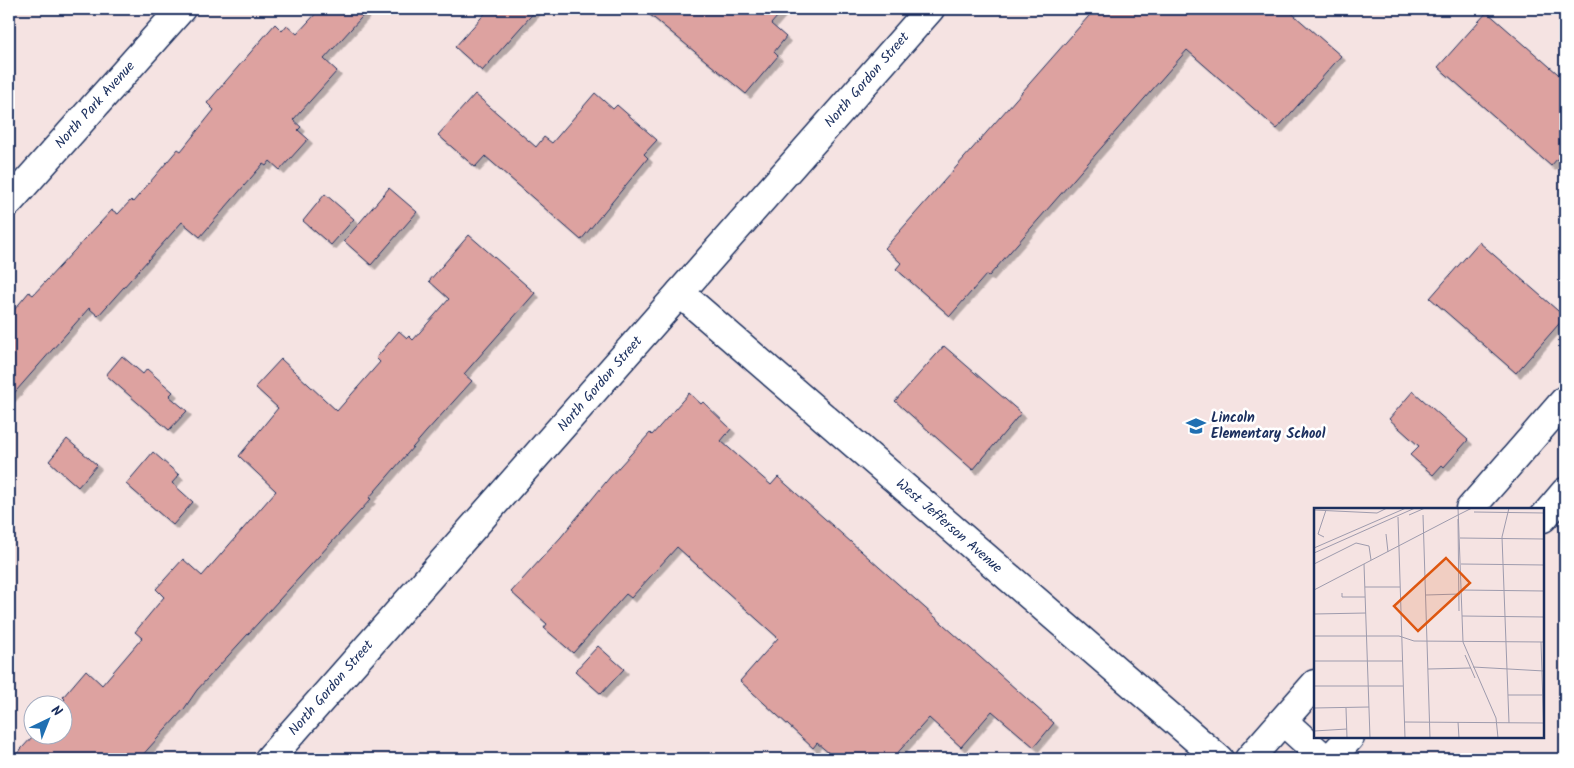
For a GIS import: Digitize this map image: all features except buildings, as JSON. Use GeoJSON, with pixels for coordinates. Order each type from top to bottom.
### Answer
{"type":"FeatureCollection","features":[{"type":"Feature","properties":{"kind":"street","name":"North Park Avenue"},"geometry":{"type":"LineString","coordinates":[[9,202],[180,9]]}},
{"type":"Feature","properties":{"kind":"street","name":"North Gordon Street"},"geometry":{"type":"LineString","coordinates":[[268,759],[930,9]]}},
{"type":"Feature","properties":{"kind":"street","name":"West Jefferson Avenue"},"geometry":{"type":"LineString","coordinates":[[680,293],[1219,759]]}},
{"type":"Feature","properties":{"kind":"street"},"geometry":{"type":"LineString","coordinates":[[1471,508],[1565,400]]}},
{"type":"Feature","properties":{"kind":"street"},"geometry":{"type":"LineString","coordinates":[[1544,517],[1565,492]]}},
{"type":"Feature","properties":{"kind":"street"},"geometry":{"type":"LineString","coordinates":[[1249,759],[1314,685]]}},
{"type":"Feature","properties":{"kind":"street"},"geometry":{"type":"LineString","coordinates":[[1283,721],[1325,759]]}},
{"type":"Feature","properties":{"kind":"street"},"geometry":{"type":"LineString","coordinates":[[1330,759],[1349,738]]}},
{"type":"Feature","properties":{"kind":"place","name":"Lincoln Elementary School"},"geometry":{"type":"Point","coordinates":[1196,426]}}]}
